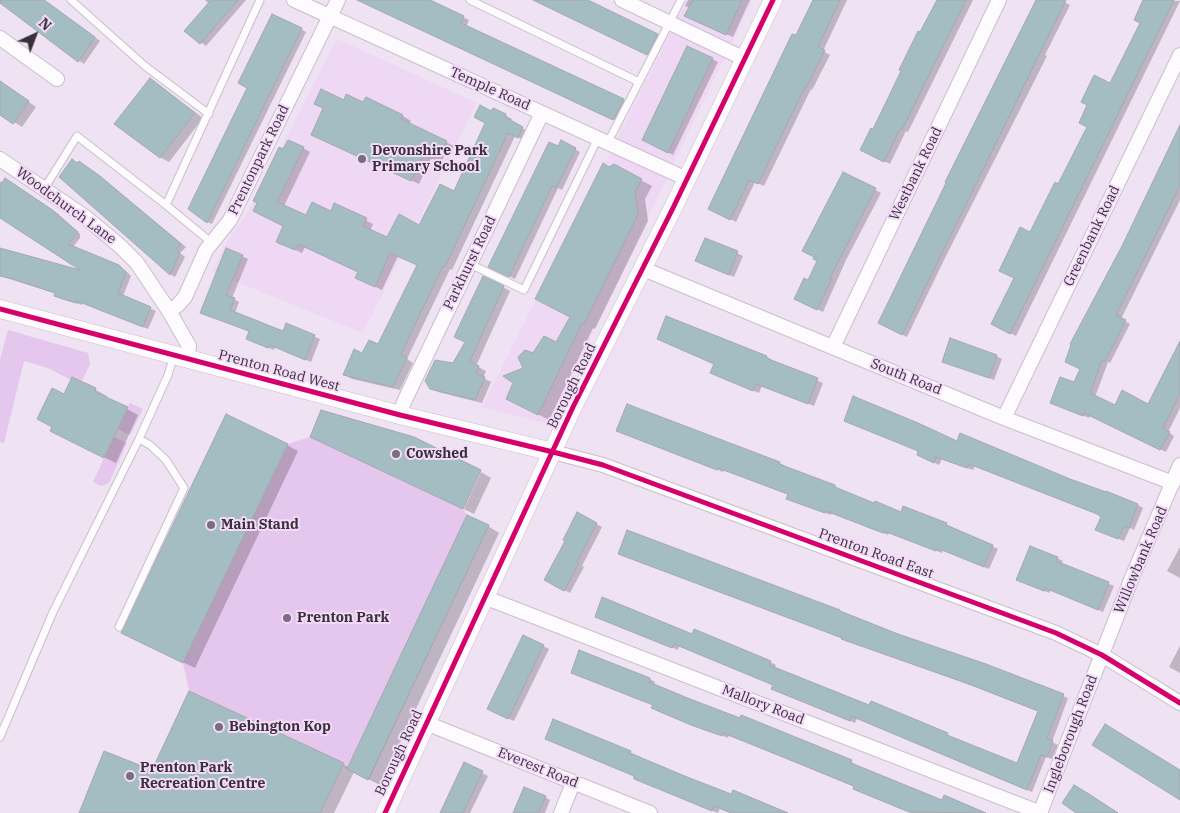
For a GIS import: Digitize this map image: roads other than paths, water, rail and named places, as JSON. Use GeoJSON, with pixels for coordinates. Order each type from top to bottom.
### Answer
{"type":"FeatureCollection","features":[{"type":"Feature","properties":{"kind":"street","name":"Temple Road"},"geometry":{"type":"LineString","coordinates":[[294,0],[687,179]]}},
{"type":"Feature","properties":{"kind":"street","name":"Prentonpark Road"},"geometry":{"type":"LineString","coordinates":[[169,310],[178,305],[185,297],[206,250],[230,220],[338,0]]}},
{"type":"Feature","properties":{"kind":"street"},"geometry":{"type":"LineString","coordinates":[[622,0],[745,59]]}},
{"type":"Feature","properties":{"kind":"street","name":"Borough Road"},"geometry":{"type":"LineString","coordinates":[[384,813],[573,407],[687,179],[773,0]]}},
{"type":"Feature","properties":{"kind":"street","name":"Westbank Road"},"geometry":{"type":"LineString","coordinates":[[833,347],[999,0]]}},
{"type":"Feature","properties":{"kind":"street"},"geometry":{"type":"LineString","coordinates":[[0,38],[57,79]]}},
{"type":"Feature","properties":{"kind":"street","name":"Greenbank Road"},"geometry":{"type":"LineString","coordinates":[[1004,418],[1180,55]]}},
{"type":"Feature","properties":{"kind":"street","name":"Parkhurst Road"},"geometry":{"type":"LineString","coordinates":[[400,415],[404,402],[542,113]]}},
{"type":"Feature","properties":{"kind":"street","name":"Woodchurch Lane"},"geometry":{"type":"LineString","coordinates":[[0,159],[84,216],[137,263],[169,310],[189,346],[181,356]]}},
{"type":"Feature","properties":{"kind":"street","name":"South Road"},"geometry":{"type":"LineString","coordinates":[[642,268],[1004,418],[1173,483]]}},
{"type":"Feature","properties":{"kind":"street","name":"Prenton Road West"},"geometry":{"type":"LineString","coordinates":[[0,309],[400,415],[553,452]]}},
{"type":"Feature","properties":{"kind":"street","name":"Prenton Road East"},"geometry":{"type":"LineString","coordinates":[[553,452],[604,466],[650,482],[1056,633],[1102,655],[1180,703]]}},
{"type":"Feature","properties":{"kind":"street","name":"Willowbank Road"},"geometry":{"type":"LineString","coordinates":[[1102,655],[1133,575],[1180,465]]}},
{"type":"Feature","properties":{"kind":"street","name":"Mallory Road"},"geometry":{"type":"LineString","coordinates":[[484,597],[1040,813]]}},
{"type":"Feature","properties":{"kind":"street","name":"Ingleborough Road"},"geometry":{"type":"LineString","coordinates":[[1040,813],[1102,655]]}},
{"type":"Feature","properties":{"kind":"street","name":"Everest Road"},"geometry":{"type":"LineString","coordinates":[[426,722],[650,813]]}},
{"type":"Feature","properties":{"kind":"street"},"geometry":{"type":"LineString","coordinates":[[561,813],[574,783]]}},
{"type":"Feature","properties":{"kind":"lane"},"geometry":{"type":"LineString","coordinates":[[71,0],[145,66],[208,114]]}},
{"type":"Feature","properties":{"kind":"lane"},"geometry":{"type":"LineString","coordinates":[[166,205],[260,0]]}},
{"type":"Feature","properties":{"kind":"lane"},"geometry":{"type":"LineString","coordinates":[[470,0],[639,82]]}},
{"type":"Feature","properties":{"kind":"lane"},"geometry":{"type":"LineString","coordinates":[[470,264],[524,290],[603,140],[639,82],[668,22],[681,0]]}},
{"type":"Feature","properties":{"kind":"lane"},"geometry":{"type":"LineString","coordinates":[[44,188],[77,136],[212,243]]}},
{"type":"Feature","properties":{"kind":"lane"},"geometry":{"type":"LineString","coordinates":[[0,737],[53,612],[168,375],[181,356]]}},
{"type":"Feature","properties":{"kind":"lane"},"geometry":{"type":"LineString","coordinates":[[119,627],[184,488],[166,460],[150,445],[138,439]]}},
{"type":"Feature","properties":{"kind":"place","name":"Devonshire Park Primary School"},"geometry":{"type":"Point","coordinates":[362,159]}},
{"type":"Feature","properties":{"kind":"place","name":"Cowshed"},"geometry":{"type":"Point","coordinates":[396,454]}},
{"type":"Feature","properties":{"kind":"place","name":"Main Stand"},"geometry":{"type":"Point","coordinates":[211,525]}},
{"type":"Feature","properties":{"kind":"place","name":"Prenton Park"},"geometry":{"type":"Point","coordinates":[287,618]}},
{"type":"Feature","properties":{"kind":"place","name":"Bebington Kop"},"geometry":{"type":"Point","coordinates":[219,727]}},
{"type":"Feature","properties":{"kind":"place","name":"Prenton Park Recreation Centre"},"geometry":{"type":"Point","coordinates":[130,776]}}]}
